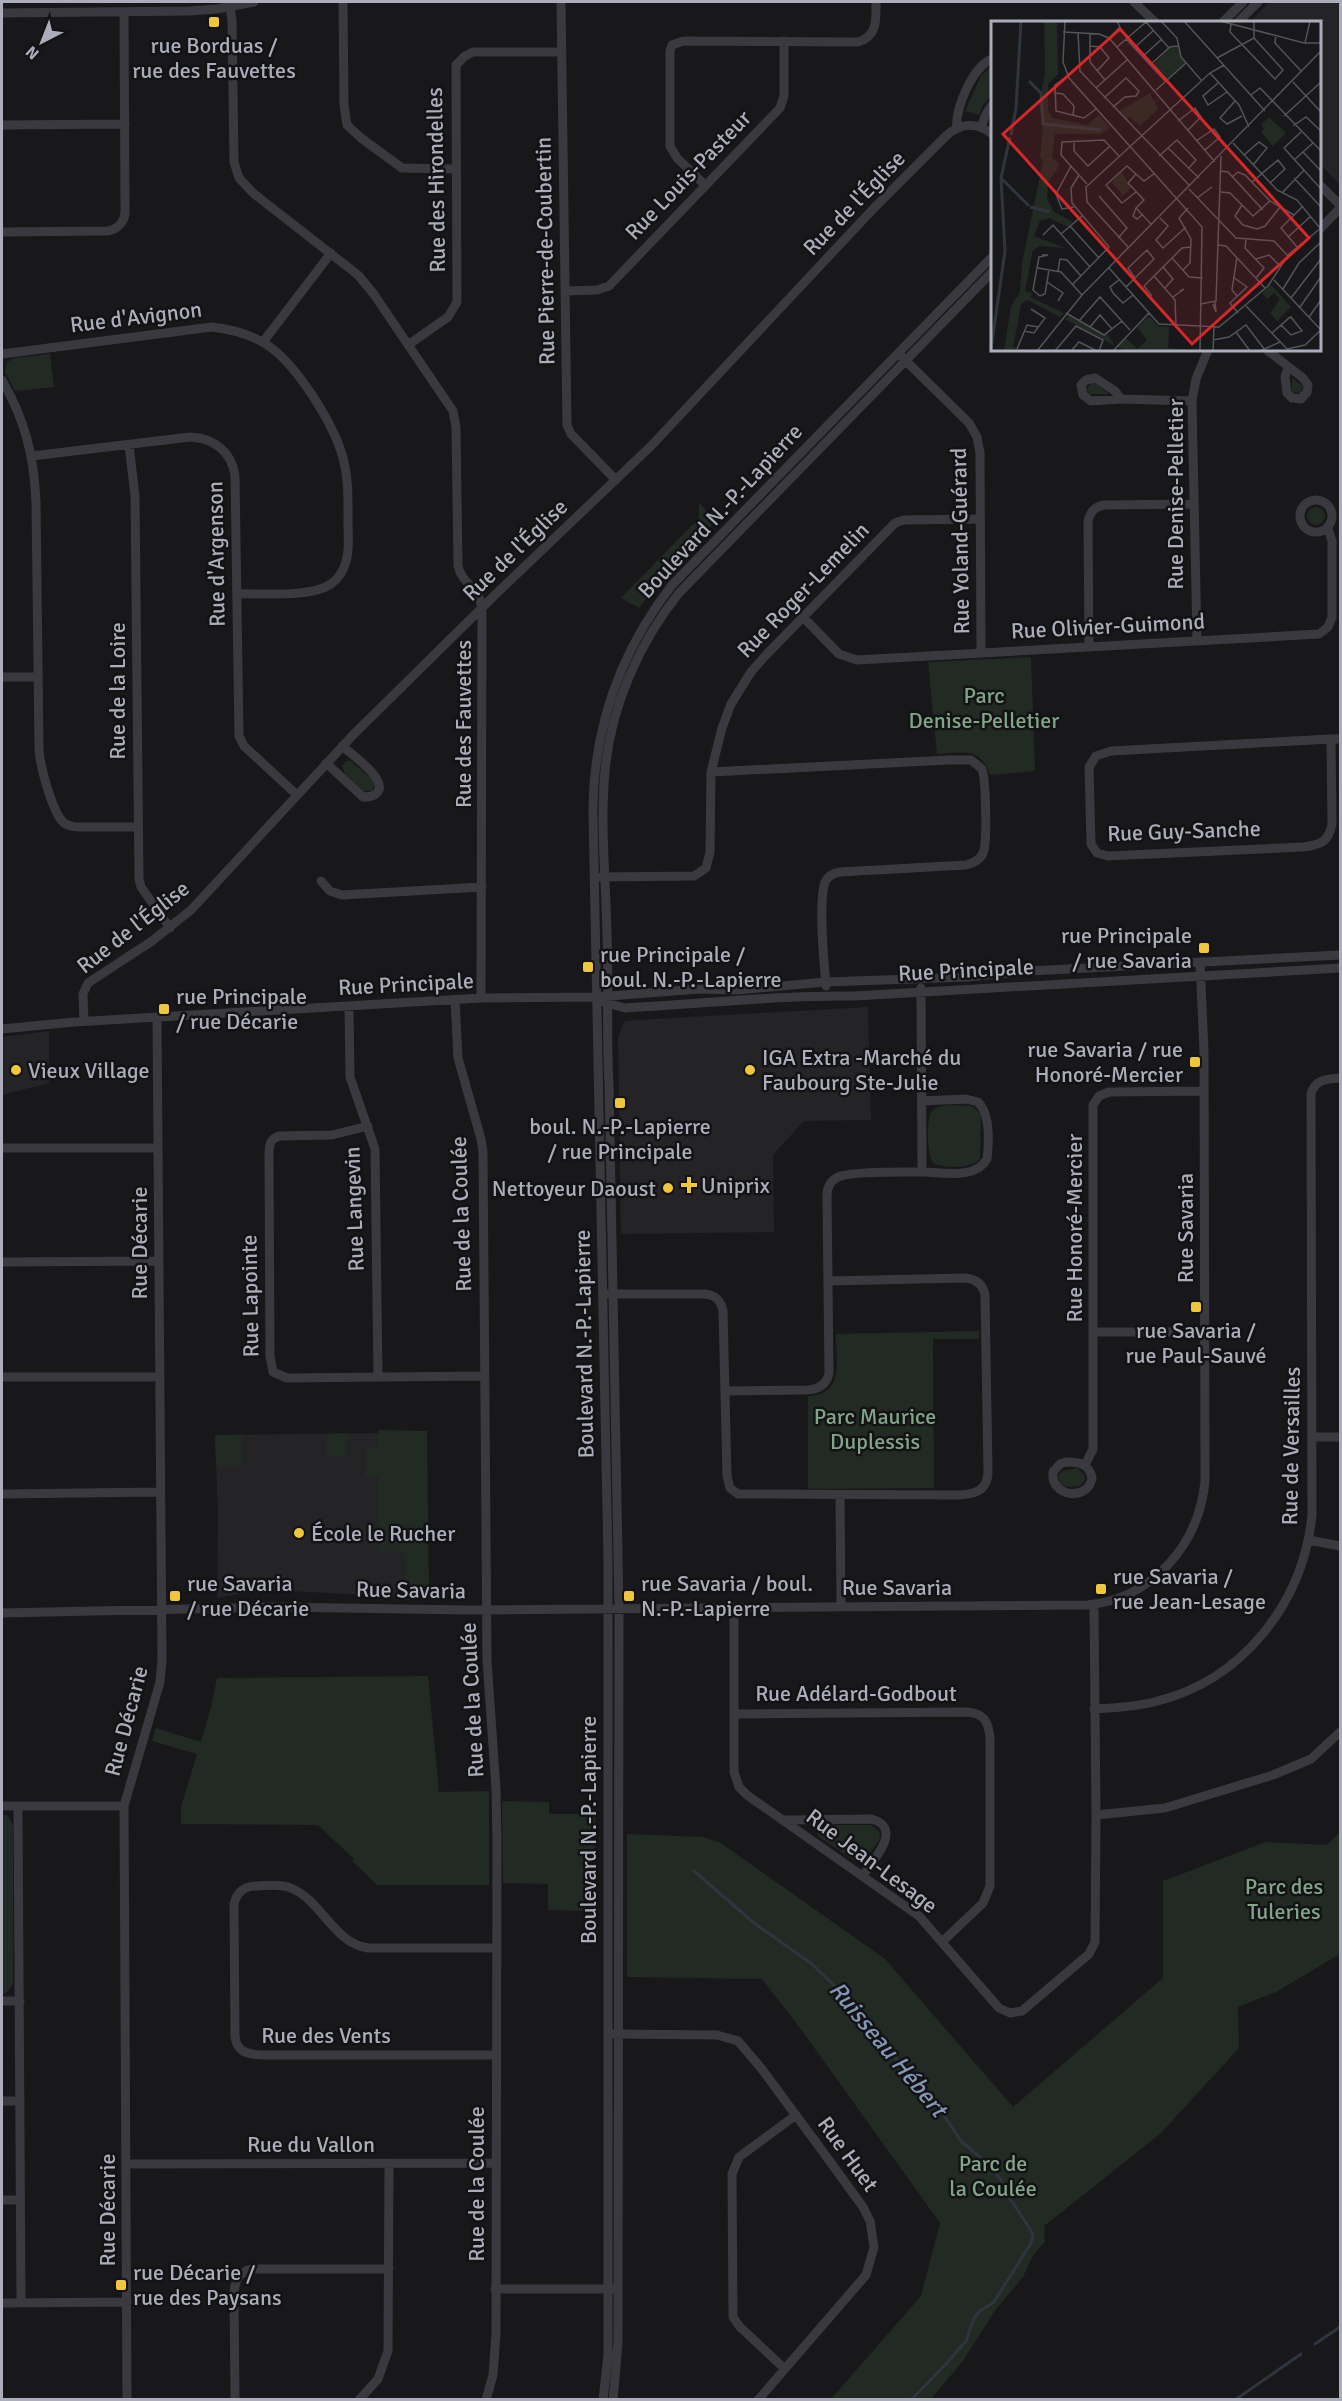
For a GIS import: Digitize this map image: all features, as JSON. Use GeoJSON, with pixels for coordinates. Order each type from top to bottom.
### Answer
{"type":"FeatureCollection","features":[{"type":"Feature","properties":{"kind":"street"},"geometry":{"type":"LineString","coordinates":[[2,13],[196,11],[254,2]]}},
{"type":"Feature","properties":{"kind":"street"},"geometry":{"type":"LineString","coordinates":[[343,2],[344,105],[347,125],[402,168],[456,169]]}},
{"type":"Feature","properties":{"kind":"street","name":"Rue Pierre-de-Coubertin"},"geometry":{"type":"LineString","coordinates":[[561,2],[568,430],[616,480]]}},
{"type":"Feature","properties":{"kind":"street"},"geometry":{"type":"LineString","coordinates":[[705,185],[677,158],[670,146],[670,48],[674,43],[863,40],[876,27],[876,2]]}},
{"type":"Feature","properties":{"kind":"street"},"geometry":{"type":"LineString","coordinates":[[1134,2],[1154,21]]}},
{"type":"Feature","properties":{"kind":"street"},"geometry":{"type":"LineString","coordinates":[[1224,21],[1243,2]]}},
{"type":"Feature","properties":{"kind":"street"},"geometry":{"type":"LineString","coordinates":[[1239,21],[1258,2]]}},
{"type":"Feature","properties":{"kind":"street","name":"Rue des Fauvettes"},"geometry":{"type":"LineString","coordinates":[[230,7],[234,155],[237,173],[248,189],[331,253],[363,281],[456,418],[458,566],[464,579],[478,594],[482,609],[481,998]]}},
{"type":"Feature","properties":{"kind":"street"},"geometry":{"type":"LineString","coordinates":[[2,232],[108,231],[120,225],[125,213],[124,12]]}},
{"type":"Feature","properties":{"kind":"street","name":"Rue Louis-Pasteur"},"geometry":{"type":"LineString","coordinates":[[565,291],[597,290],[609,286],[782,105],[784,41]]}},
{"type":"Feature","properties":{"kind":"street","name":"Rue des Hirondelles"},"geometry":{"type":"LineString","coordinates":[[408,345],[448,318],[456,307],[456,65],[461,58],[473,52],[561,52]]}},
{"type":"Feature","properties":{"kind":"street"},"geometry":{"type":"LineString","coordinates":[[991,59],[975,73],[958,111],[957,128],[967,125],[981,127],[991,133]]}},
{"type":"Feature","properties":{"kind":"street"},"geometry":{"type":"LineString","coordinates":[[981,127],[991,108]]}},
{"type":"Feature","properties":{"kind":"street"},"geometry":{"type":"LineString","coordinates":[[2,125],[125,124]]}},
{"type":"Feature","properties":{"kind":"street","name":"Rue de l'Église"},"geometry":{"type":"LineString","coordinates":[[84,1021],[83,994],[88,983],[170,928],[191,910],[342,746],[659,438],[874,208],[957,128]]}},
{"type":"Feature","properties":{"kind":"street"},"geometry":{"type":"LineString","coordinates":[[1321,186],[1341,207],[1321,228]]}},
{"type":"Feature","properties":{"kind":"street"},"geometry":{"type":"LineString","coordinates":[[263,342],[331,253]]}},
{"type":"Feature","properties":{"kind":"street","name":"Boulevard N.-P.-Lapierre"},"geometry":{"type":"LineString","coordinates":[[613,2400],[617,2373],[618,2289],[597,997],[604,792],[609,744],[627,683],[652,631],[673,601],[991,259]]}},
{"type":"Feature","properties":{"kind":"street","name":"Boulevard N.-P.-Lapierre"},"geometry":{"type":"LineString","coordinates":[[902,357],[991,274]]}},
{"type":"Feature","properties":{"kind":"street","name":"Rue d'Avignon"},"geometry":{"type":"LineString","coordinates":[[2,354],[204,327],[226,329],[263,342],[279,355],[298,376],[322,411],[336,439],[345,465],[348,487],[348,555],[339,577],[318,590],[237,594]]}},
{"type":"Feature","properties":{"kind":"street","name":"Rue Denise-Pelletier"},"geometry":{"type":"LineString","coordinates":[[1197,640],[1192,401],[1196,379],[1208,351]]}},
{"type":"Feature","properties":{"kind":"street"},"geometry":{"type":"LineString","coordinates":[[1268,351],[1288,367]]}},
{"type":"Feature","properties":{"kind":"street","name":"Rue Yoland-Guérard"},"geometry":{"type":"LineString","coordinates":[[902,357],[969,423],[975,433],[980,453],[981,653]]}},
{"type":"Feature","properties":{"kind":"street"},"geometry":{"type":"LineString","coordinates":[[2,380],[16,408],[32,456],[36,502],[40,762],[60,818],[68,825],[138,827]]}},
{"type":"Feature","properties":{"kind":"street"},"geometry":{"type":"LineString","coordinates":[[1121,399],[1192,401]]}},
{"type":"Feature","properties":{"kind":"street","name":"Rue d'Argenson"},"geometry":{"type":"LineString","coordinates":[[32,456],[199,438],[218,446],[228,456],[235,476],[240,740],[297,795]]}},
{"type":"Feature","properties":{"kind":"street","name":"Rue de la Loire"},"geometry":{"type":"LineString","coordinates":[[129,445],[135,496],[140,883],[170,928]]}},
{"type":"Feature","properties":{"kind":"street"},"geometry":{"type":"LineString","coordinates":[[1089,646],[1088,521],[1091,513],[1098,506],[1104,505],[1193,504]]}},
{"type":"Feature","properties":{"kind":"street","name":"Rue Roger-Lemelin"},"geometry":{"type":"LineString","coordinates":[[601,877],[694,876],[706,868],[710,852],[711,772],[722,728],[735,698],[756,666],[897,522],[980,519]]}},
{"type":"Feature","properties":{"kind":"street","name":"Rue Olivier-Guimond"},"geometry":{"type":"LineString","coordinates":[[803,617],[839,654],[850,659],[1312,635],[1323,632],[1332,617],[1332,541],[1328,528]]}},
{"type":"Feature","properties":{"kind":"street"},"geometry":{"type":"LineString","coordinates":[[2,677],[39,677]]}},
{"type":"Feature","properties":{"kind":"street","name":"Rue Guy-Sanche"},"geometry":{"type":"LineString","coordinates":[[1336,739],[1332,824],[1330,835],[1320,844],[1303,847],[1108,856],[1097,853],[1091,844],[1089,770],[1094,758],[1099,754],[1111,751],[1336,739]]}},
{"type":"Feature","properties":{"kind":"street"},"geometry":{"type":"LineString","coordinates":[[326,764],[359,795],[367,797],[378,792],[380,787],[377,778],[342,746]]}},
{"type":"Feature","properties":{"kind":"street"},"geometry":{"type":"LineString","coordinates":[[711,772],[953,759],[971,760],[982,769],[985,793],[984,850],[978,860],[966,865],[840,872],[832,874],[827,879],[823,898],[826,995]]}},
{"type":"Feature","properties":{"kind":"street","name":"Boulevard N.-P.-Lapierre"},"geometry":{"type":"LineString","coordinates":[[601,877],[608,1000],[619,1608],[608,2355],[603,2400]]}},
{"type":"Feature","properties":{"kind":"street"},"geometry":{"type":"LineString","coordinates":[[321,881],[330,891],[342,895],[482,887]]}},
{"type":"Feature","properties":{"kind":"street","name":"Rue Principale"},"geometry":{"type":"LineString","coordinates":[[608,1000],[700,989],[737,990],[826,981],[920,979],[1341,955]]}},
{"type":"Feature","properties":{"kind":"street","name":"Rue Savaria"},"geometry":{"type":"LineString","coordinates":[[2,1613],[276,1607],[486,1610],[1094,1605],[1129,1593],[1150,1581],[1174,1559],[1194,1529],[1205,1481],[1204,1091],[1200,963]]}},
{"type":"Feature","properties":{"kind":"street","name":"Rue Principale"},"geometry":{"type":"LineString","coordinates":[[2,1029],[84,1021],[481,998],[597,997],[626,1008],[826,995],[855,996],[1341,968]]}},
{"type":"Feature","properties":{"kind":"street"},"geometry":{"type":"LineString","coordinates":[[920,979],[922,1172]]}},
{"type":"Feature","properties":{"kind":"street","name":"Rue de la Coulée"},"geometry":{"type":"LineString","coordinates":[[455,1000],[458,1058],[483,1145],[486,1610],[488,1684],[496,1789],[495,2363],[486,2400]]}},
{"type":"Feature","properties":{"kind":"street","name":"Rue Langevin"},"geometry":{"type":"LineString","coordinates":[[349,1007],[350,1077],[375,1149],[378,1377]]}},
{"type":"Feature","properties":{"kind":"street","name":"Rue Décarie"},"geometry":{"type":"LineString","coordinates":[[127,2400],[124,1806],[161,1679],[158,1017]]}},
{"type":"Feature","properties":{"kind":"street","name":"Rue de Versailles"},"geometry":{"type":"LineString","coordinates":[[1094,1709],[1136,1705],[1171,1697],[1199,1685],[1229,1666],[1261,1637],[1280,1611],[1299,1574],[1310,1540],[1311,1094],[1320,1081],[1341,1078]]}},
{"type":"Feature","properties":{"kind":"street","name":"Rue Honoré-Mercier"},"geometry":{"type":"LineString","coordinates":[[1086,1466],[1077,1462],[1060,1464],[1052,1475],[1055,1485],[1060,1491],[1066,1493],[1079,1493],[1090,1486],[1092,1478],[1086,1466],[1093,1449],[1092,1108],[1101,1094],[1112,1092],[1204,1091]]}},
{"type":"Feature","properties":{"kind":"street"},"geometry":{"type":"LineString","coordinates":[[725,1391],[808,1390],[817,1389],[825,1383],[830,1373],[827,1196],[832,1180],[845,1175],[974,1172],[985,1163],[986,1112],[978,1102],[966,1099],[922,1101]]}},
{"type":"Feature","properties":{"kind":"street","name":"Rue Lapointe"},"geometry":{"type":"LineString","coordinates":[[368,1126],[332,1135],[280,1136],[270,1143],[268,1166],[270,1365],[273,1372],[287,1378],[484,1376]]}},
{"type":"Feature","properties":{"kind":"street"},"geometry":{"type":"LineString","coordinates":[[2,1148],[158,1148]]}},
{"type":"Feature","properties":{"kind":"street"},"geometry":{"type":"LineString","coordinates":[[2,1262],[159,1261]]}},
{"type":"Feature","properties":{"kind":"street"},"geometry":{"type":"LineString","coordinates":[[603,1294],[705,1294],[718,1299],[723,1311],[727,1476],[732,1490],[738,1494],[965,1495],[976,1493],[984,1488],[988,1471],[985,1295],[980,1284],[970,1278],[829,1281]]}},
{"type":"Feature","properties":{"kind":"street"},"geometry":{"type":"LineString","coordinates":[[1094,1332],[1205,1332]]}},
{"type":"Feature","properties":{"kind":"street"},"geometry":{"type":"LineString","coordinates":[[2,1377],[159,1377]]}},
{"type":"Feature","properties":{"kind":"street"},"geometry":{"type":"LineString","coordinates":[[1312,1437],[1341,1437]]}},
{"type":"Feature","properties":{"kind":"street"},"geometry":{"type":"LineString","coordinates":[[2,1494],[160,1492]]}},
{"type":"Feature","properties":{"kind":"street"},"geometry":{"type":"LineString","coordinates":[[840,1495],[841,1606]]}},
{"type":"Feature","properties":{"kind":"street"},"geometry":{"type":"LineString","coordinates":[[1310,1540],[1341,1546]]}},
{"type":"Feature","properties":{"kind":"street","name":"Rue Jean-Lesage"},"geometry":{"type":"LineString","coordinates":[[734,1608],[734,1772],[737,1782],[747,1795],[919,1916],[999,2008],[1013,2013],[1024,2009],[1089,1954],[1094,1946],[1096,1815],[1094,1605]]}},
{"type":"Feature","properties":{"kind":"street","name":"Rue Adélard-Godbout"},"geometry":{"type":"LineString","coordinates":[[734,1714],[966,1712],[979,1713],[984,1717],[990,1737],[990,1886],[983,1903],[942,1942]]}},
{"type":"Feature","properties":{"kind":"street"},"geometry":{"type":"LineString","coordinates":[[1096,1815],[1175,1806],[1274,1774],[1311,1759],[1341,1732]]}},
{"type":"Feature","properties":{"kind":"street"},"geometry":{"type":"LineString","coordinates":[[2,1806],[124,1806]]}},
{"type":"Feature","properties":{"kind":"street"},"geometry":{"type":"LineString","coordinates":[[18,1806],[21,2303]]}},
{"type":"Feature","properties":{"kind":"street"},"geometry":{"type":"LineString","coordinates":[[784,1820],[871,1819],[879,1822],[885,1829],[886,1840],[863,1875]]}},
{"type":"Feature","properties":{"kind":"street","name":"Rue des Vents"},"geometry":{"type":"LineString","coordinates":[[495,2055],[261,2055],[244,2053],[237,2045],[235,2037],[234,1904],[239,1893],[248,1887],[286,1886],[301,1894],[345,1938],[357,1946],[368,1948],[496,1948]]}},
{"type":"Feature","properties":{"kind":"street"},"geometry":{"type":"LineString","coordinates":[[2,2001],[20,2001]]}},
{"type":"Feature","properties":{"kind":"street","name":"Rue Huet"},"geometry":{"type":"LineString","coordinates":[[613,2035],[717,2035],[734,2039],[746,2048],[866,2212],[870,2221],[874,2247],[868,2271],[862,2282],[758,2400]]}},
{"type":"Feature","properties":{"kind":"street"},"geometry":{"type":"LineString","coordinates":[[2,2101],[20,2101]]}},
{"type":"Feature","properties":{"kind":"street"},"geometry":{"type":"LineString","coordinates":[[785,2369],[740,2327],[733,2317],[732,2174],[739,2157],[795,2115]]}},
{"type":"Feature","properties":{"kind":"street","name":"Rue du Vallon"},"geometry":{"type":"LineString","coordinates":[[126,2164],[496,2163]]}},
{"type":"Feature","properties":{"kind":"street"},"geometry":{"type":"LineString","coordinates":[[359,2400],[378,2379],[387,2359],[389,2164]]}},
{"type":"Feature","properties":{"kind":"street"},"geometry":{"type":"LineString","coordinates":[[2,2200],[20,2200]]}},
{"type":"Feature","properties":{"kind":"street"},"geometry":{"type":"LineString","coordinates":[[235,2400],[234,2293],[237,2278],[243,2272],[252,2269],[388,2269]]}},
{"type":"Feature","properties":{"kind":"street"},"geometry":{"type":"LineString","coordinates":[[495,2289],[618,2289]]}},
{"type":"Feature","properties":{"kind":"street"},"geometry":{"type":"LineString","coordinates":[[2,2303],[127,2302]]}},
{"type":"Feature","properties":{"kind":"shaded area"},"geometry":{"type":"Polygon","coordinates":[[[1270,2],[1340,2],[1340,185],[1321,165],[1321,21],[1251,21],[1270,2]]]}},
{"type":"Feature","properties":{"kind":"shaded area"},"geometry":{"type":"Polygon","coordinates":[[[868,1007],[871,1120],[804,1121],[773,1155],[774,1232],[621,1234],[618,1037],[626,1021],[868,1007]]]}},
{"type":"Feature","properties":{"kind":"shaded area"},"geometry":{"type":"Polygon","coordinates":[[[49,1031],[49,1083],[2,1095],[2,1037],[49,1031]]]}},
{"type":"Feature","properties":{"kind":"shaded area","name":"École le Rucher"},"geometry":{"type":"Polygon","coordinates":[[[379,1433],[379,1551],[404,1551],[405,1600],[388,1596],[288,1591],[246,1593],[217,1598],[218,1515],[215,1435],[379,1433]]]}},
{"type":"Feature","properties":{"kind":"green space"},"geometry":{"type":"Polygon","coordinates":[[[991,67],[991,96],[983,105],[979,115],[965,111],[981,76],[991,67]]]}},
{"type":"Feature","properties":{"kind":"green space"},"geometry":{"type":"Polygon","coordinates":[[[50,354],[54,387],[15,391],[5,372],[7,362],[14,358],[50,354]]]}},
{"type":"Feature","properties":{"kind":"green space"},"geometry":{"type":"Polygon","coordinates":[[[1292,378],[1303,386],[1300,393],[1292,392],[1292,378]]]}},
{"type":"Feature","properties":{"kind":"green space"},"geometry":{"type":"Polygon","coordinates":[[[1092,383],[1109,394],[1089,394],[1087,388],[1092,383]]]}},
{"type":"Feature","properties":{"kind":"green space"},"geometry":{"type":"Polygon","coordinates":[[[699,503],[716,521],[675,563],[639,608],[621,598],[699,518],[699,503]]]}},
{"type":"Feature","properties":{"kind":"green space"},"geometry":{"type":"Polygon","coordinates":[[[1312,507],[1320,507],[1325,512],[1323,523],[1312,525],[1307,520],[1307,512],[1312,507]]]}},
{"type":"Feature","properties":{"kind":"green space","name":"Parc Denise-Pelletier"},"geometry":{"type":"Polygon","coordinates":[[[1031,657],[1035,771],[990,775],[986,766],[976,755],[969,753],[937,754],[928,662],[1031,657]]]}},
{"type":"Feature","properties":{"kind":"green space"},"geometry":{"type":"Polygon","coordinates":[[[346,761],[351,761],[374,781],[372,791],[363,791],[345,774],[342,766],[346,761]]]}},
{"type":"Feature","properties":{"kind":"green space"},"geometry":{"type":"Polygon","coordinates":[[[946,1106],[971,1106],[981,1116],[980,1159],[971,1165],[959,1167],[934,1164],[928,1137],[930,1114],[937,1108],[946,1106]]]}},
{"type":"Feature","properties":{"kind":"green space","name":"Parc Maurice Duplessis"},"geometry":{"type":"Polygon","coordinates":[[[979,1331],[979,1339],[933,1339],[934,1488],[808,1489],[808,1396],[820,1394],[833,1383],[837,1364],[836,1334],[979,1331]]]}},
{"type":"Feature","properties":{"kind":"green space"},"geometry":{"type":"Polygon","coordinates":[[[379,1430],[427,1431],[429,1599],[405,1600],[404,1551],[379,1551],[379,1476],[365,1476],[365,1448],[379,1448],[379,1430]]]}},
{"type":"Feature","properties":{"kind":"green space"},"geometry":{"type":"Polygon","coordinates":[[[347,1433],[347,1457],[327,1456],[327,1434],[347,1433]]]}},
{"type":"Feature","properties":{"kind":"green space"},"geometry":{"type":"Polygon","coordinates":[[[215,1435],[242,1435],[243,1466],[216,1465],[215,1435]]]}},
{"type":"Feature","properties":{"kind":"green space"},"geometry":{"type":"Polygon","coordinates":[[[1077,1468],[1085,1476],[1080,1486],[1067,1487],[1060,1484],[1058,1476],[1062,1471],[1077,1468]]]}},
{"type":"Feature","properties":{"kind":"green space"},"geometry":{"type":"Polygon","coordinates":[[[428,1676],[439,1792],[489,1791],[489,1885],[377,1885],[352,1861],[354,1859],[318,1825],[181,1824],[181,1807],[197,1754],[152,1741],[156,1728],[201,1742],[217,1678],[428,1676]]]}},
{"type":"Feature","properties":{"kind":"green space"},"geometry":{"type":"Polygon","coordinates":[[[502,1801],[549,1802],[549,1814],[595,1814],[596,1911],[548,1910],[548,1884],[503,1883],[502,1801]]]}},
{"type":"Feature","properties":{"kind":"green space"},"geometry":{"type":"Polygon","coordinates":[[[2,1814],[8,1816],[13,1825],[13,1984],[7,1992],[2,1994],[2,1814]]]}},
{"type":"Feature","properties":{"kind":"green space"},"geometry":{"type":"Polygon","coordinates":[[[822,1825],[871,1825],[879,1831],[880,1839],[865,1859],[856,1862],[818,1836],[817,1828],[822,1825]]]}},
{"type":"Feature","properties":{"kind":"green space","name":"Parc de la Coulée"},"geometry":{"type":"Polygon","coordinates":[[[1340,1832],[1340,1954],[1276,1992],[1238,2007],[1239,2048],[1160,2134],[1044,2226],[1045,2242],[1033,2255],[1023,2277],[996,2309],[963,2361],[931,2399],[831,2399],[921,2296],[940,2223],[800,2028],[762,1979],[627,1977],[627,1834],[703,1837],[721,1843],[885,1959],[1013,2107],[1163,1978],[1163,1881],[1266,1842],[1327,1845],[1340,1832]]]}},
{"type":"Feature","properties":{"kind":"waterway","name":"Ruisseau Hébert"},"geometry":{"type":"LineString","coordinates":[[694,1871],[754,1923],[812,1964],[840,1991],[870,2024],[909,2076],[930,2094],[961,2141],[990,2166],[1004,2184],[1009,2197],[1033,2235],[1031,2243],[994,2302],[974,2318],[966,2341],[911,2400]]}},
{"type":"Feature","properties":{"kind":"waterway"},"geometry":{"type":"LineString","coordinates":[[1315,2344],[1340,2327]]}},
{"type":"Feature","properties":{"kind":"waterway"},"geometry":{"type":"LineString","coordinates":[[1235,2400],[1301,2354]]}},
{"type":"Feature","properties":{"kind":"place","name":"rue Borduas / rue des Fauvettes"},"geometry":{"type":"Point","coordinates":[214,22]}},
{"type":"Feature","properties":{"kind":"place","name":"rue Principale / rue Savaria"},"geometry":{"type":"Point","coordinates":[1204,948]}},
{"type":"Feature","properties":{"kind":"place","name":"rue Principale / boul. N.-P.-Lapierre"},"geometry":{"type":"Point","coordinates":[588,967]}},
{"type":"Feature","properties":{"kind":"place","name":"rue Principale / rue Décarie"},"geometry":{"type":"Point","coordinates":[164,1009]}},
{"type":"Feature","properties":{"kind":"place","name":"rue Savaria / rue Honoré-Mercier"},"geometry":{"type":"Point","coordinates":[1195,1062]}},
{"type":"Feature","properties":{"kind":"place","name":"Vieux Village"},"geometry":{"type":"Point","coordinates":[16,1070]}},
{"type":"Feature","properties":{"kind":"place","name":"IGA Extra -Marché du Faubourg Ste-Julie"},"geometry":{"type":"Point","coordinates":[750,1070]}},
{"type":"Feature","properties":{"kind":"place","name":"boul. N.-P.-Lapierre / rue Principale"},"geometry":{"type":"Point","coordinates":[620,1103]}},
{"type":"Feature","properties":{"kind":"place","name":"Uniprix"},"geometry":{"type":"Point","coordinates":[689,1185]}},
{"type":"Feature","properties":{"kind":"place","name":"Nettoyeur Daoust"},"geometry":{"type":"Point","coordinates":[668,1188]}},
{"type":"Feature","properties":{"kind":"place","name":"rue Savaria / rue Paul-Sauvé"},"geometry":{"type":"Point","coordinates":[1196,1307]}},
{"type":"Feature","properties":{"kind":"place","name":"École le Rucher"},"geometry":{"type":"Point","coordinates":[299,1533]}},
{"type":"Feature","properties":{"kind":"place","name":"rue Savaria / rue Jean-Lesage"},"geometry":{"type":"Point","coordinates":[1101,1589]}},
{"type":"Feature","properties":{"kind":"place","name":"rue Savaria / rue Décarie"},"geometry":{"type":"Point","coordinates":[175,1596]}},
{"type":"Feature","properties":{"kind":"place","name":"rue Savaria / boul. N.-P.-Lapierre"},"geometry":{"type":"Point","coordinates":[629,1596]}},
{"type":"Feature","properties":{"kind":"place","name":"rue Décarie / rue des Paysans"},"geometry":{"type":"Point","coordinates":[121,2285]}},
{"type":"Feature","properties":{"kind":"park label","name":"Parc des Tuleries"},"geometry":{"type":"Point","coordinates":[1284,1898]}}]}
